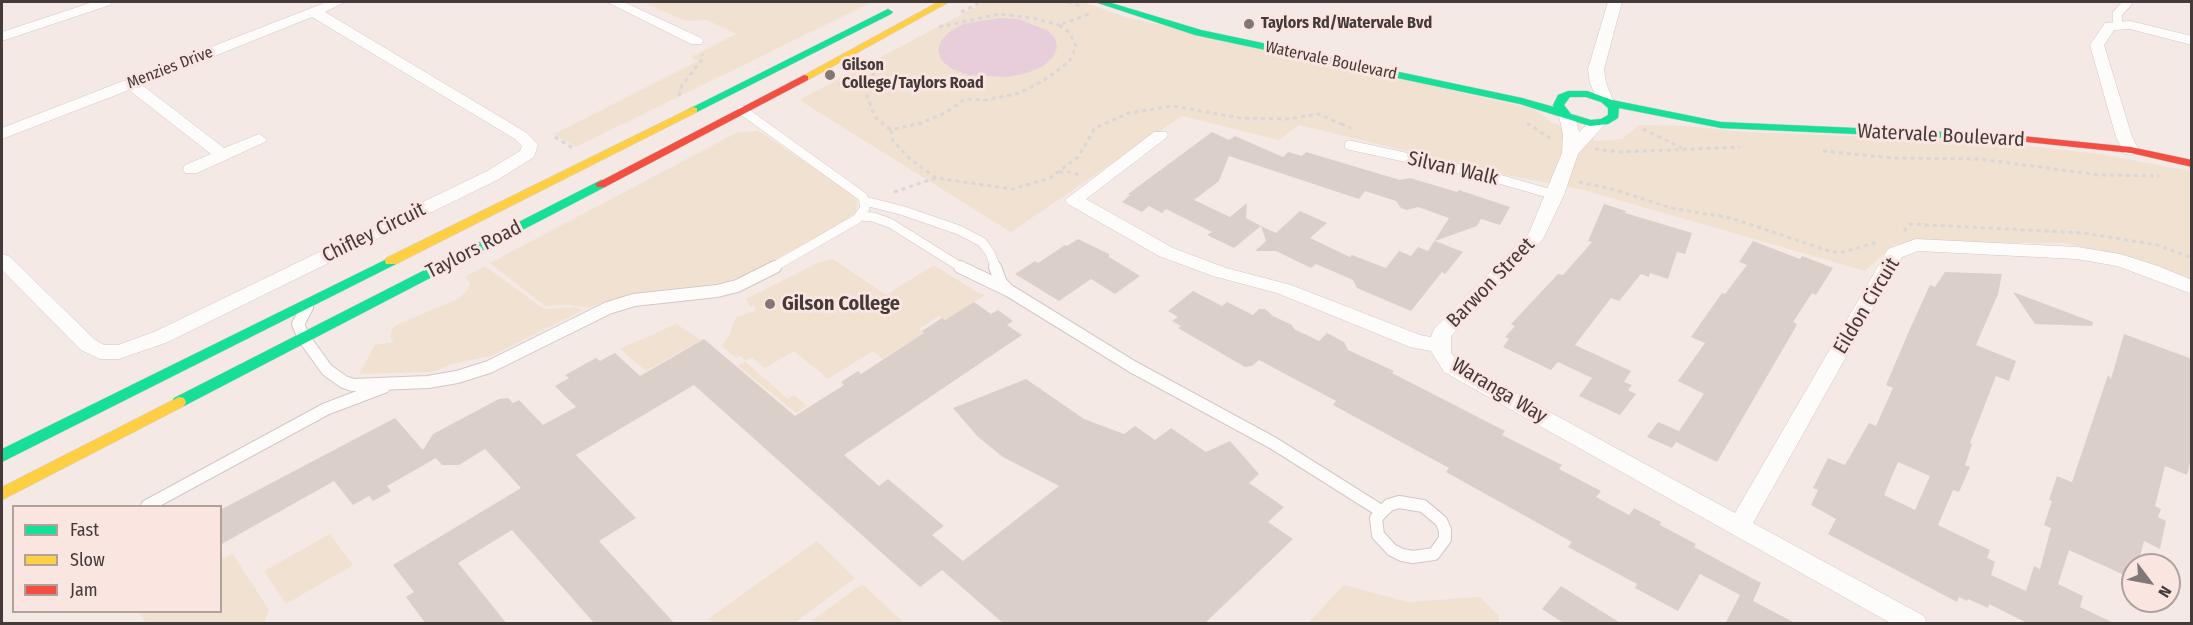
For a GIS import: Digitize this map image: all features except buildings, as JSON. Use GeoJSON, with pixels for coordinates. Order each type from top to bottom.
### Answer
{"type":"FeatureCollection","features":[{"type":"Feature","properties":{"kind":"main road","name":"Taylors Road"},"geometry":{"type":"LineString","coordinates":[[2,494],[742,110],[944,2]]}},
{"type":"Feature","properties":{"kind":"main road","name":"Watervale Boulevard"},"geometry":{"type":"LineString","coordinates":[[1143,2],[1215,22],[1565,96],[1587,94],[1688,120]]}},
{"type":"Feature","properties":{"kind":"main road","name":"Watervale Boulevard"},"geometry":{"type":"LineString","coordinates":[[1098,6],[1200,33],[1522,101],[1582,122],[1688,120],[1786,130],[1988,136],[2131,150],[2192,164]]}},
{"type":"Feature","properties":{"kind":"main road","name":"Taylors Road"},"geometry":{"type":"LineString","coordinates":[[2,456],[898,7]]}},
{"type":"Feature","properties":{"kind":"main road"},"geometry":{"type":"LineString","coordinates":[[1565,96],[1558,105],[1566,115]]}},
{"type":"Feature","properties":{"kind":"main road"},"geometry":{"type":"LineString","coordinates":[[1601,122],[1610,120],[1615,112],[1607,101]]}},
{"type":"Feature","properties":{"kind":"main road"},"geometry":{"type":"LineString","coordinates":[[663,124],[714,107],[735,107],[742,110]]}},
{"type":"Feature","properties":{"kind":"street"},"geometry":{"type":"LineString","coordinates":[[2,37],[105,2]]}},
{"type":"Feature","properties":{"kind":"street","name":"Menzies Drive"},"geometry":{"type":"LineString","coordinates":[[2,134],[338,2]]}},
{"type":"Feature","properties":{"kind":"street"},"geometry":{"type":"LineString","coordinates":[[614,2],[696,41]]}},
{"type":"Feature","properties":{"kind":"street"},"geometry":{"type":"LineString","coordinates":[[1607,101],[1598,83],[1596,69],[1615,2]]}},
{"type":"Feature","properties":{"kind":"street","name":"Chifley Circuit"},"geometry":{"type":"LineString","coordinates":[[2,260],[88,345],[100,351],[119,352],[172,331],[493,175],[528,153],[530,145],[521,136],[314,12]]}},
{"type":"Feature","properties":{"kind":"street"},"geometry":{"type":"LineString","coordinates":[[2131,150],[2124,137],[2097,45],[2110,26],[2118,25],[2130,25],[2192,41]]}},
{"type":"Feature","properties":{"kind":"street"},"geometry":{"type":"LineString","coordinates":[[1565,96],[1578,89],[1596,69]]}},
{"type":"Feature","properties":{"kind":"street"},"geometry":{"type":"LineString","coordinates":[[130,83],[222,155]]}},
{"type":"Feature","properties":{"kind":"street","name":"Barwon Street"},"geometry":{"type":"LineString","coordinates":[[1441,345],[1441,334],[1537,236],[1570,153],[1571,134],[1566,115]]}},
{"type":"Feature","properties":{"kind":"street","name":"Barwon Street"},"geometry":{"type":"LineString","coordinates":[[1570,153],[1591,128],[1601,122]]}},
{"type":"Feature","properties":{"kind":"street","name":"Waranga Way"},"geometry":{"type":"LineString","coordinates":[[1160,135],[1074,200],[1166,252],[1220,272],[1284,289],[1417,342],[1441,345],[1441,354],[1451,367],[1915,624]]}},
{"type":"Feature","properties":{"kind":"street"},"geometry":{"type":"LineString","coordinates":[[191,169],[259,139]]}},
{"type":"Feature","properties":{"kind":"street","name":"Eildon Circuit"},"geometry":{"type":"LineString","coordinates":[[1740,526],[1895,252],[1916,245],[2077,253],[2120,260],[2151,270],[2192,288]]}},
{"type":"Feature","properties":{"kind":"lane"},"geometry":{"type":"LineString","coordinates":[[2118,25],[2117,14],[2128,2]]}},
{"type":"Feature","properties":{"kind":"lane"},"geometry":{"type":"LineString","coordinates":[[317,298],[301,315],[298,324],[313,354],[327,370],[344,382],[353,385],[396,384],[457,377],[489,367],[589,316],[634,300],[717,291],[737,286],[817,244],[860,216],[865,208],[865,201],[859,192],[742,110]]}},
{"type":"Feature","properties":{"kind":"lane","name":"Silvan Walk"},"geometry":{"type":"LineString","coordinates":[[1349,144],[1410,160],[1558,187]]}},
{"type":"Feature","properties":{"kind":"lane"},"geometry":{"type":"LineString","coordinates":[[865,201],[904,211],[959,230],[982,242],[990,253],[1000,283],[1008,290]]}},
{"type":"Feature","properties":{"kind":"lane"},"geometry":{"type":"LineString","coordinates":[[860,216],[873,217],[890,223],[970,273],[1008,290],[1133,367],[1273,443],[1381,511]]}},
{"type":"Feature","properties":{"kind":"lane"},"geometry":{"type":"LineString","coordinates":[[151,505],[326,409],[396,384]]}},
{"type":"Feature","properties":{"kind":"lane"},"geometry":{"type":"LineString","coordinates":[[1400,502],[1423,506],[1433,512],[1445,530],[1445,539],[1441,548],[1434,554],[1424,557],[1402,555],[1392,550],[1378,535],[1377,518],[1381,511],[1389,505],[1400,502]]}},
{"type":"Feature","properties":{"kind":"path"},"geometry":{"type":"LineString","coordinates":[[1059,25],[1098,6]]}},
{"type":"Feature","properties":{"kind":"path"},"geometry":{"type":"LineString","coordinates":[[891,129],[921,123],[945,112],[965,99],[986,100],[1019,93],[1043,81],[1069,62],[1076,47],[1070,33],[1059,25],[1033,18],[999,14],[931,28]]}},
{"type":"Feature","properties":{"kind":"path"},"geometry":{"type":"LineString","coordinates":[[678,99],[682,85],[702,60],[703,48],[696,41]]}},
{"type":"Feature","properties":{"kind":"path"},"geometry":{"type":"LineString","coordinates":[[886,52],[874,72],[867,96],[875,117],[891,129],[893,141],[909,158],[936,178]]}},
{"type":"Feature","properties":{"kind":"path"},"geometry":{"type":"LineString","coordinates":[[836,84],[870,86]]}},
{"type":"Feature","properties":{"kind":"path"},"geometry":{"type":"LineString","coordinates":[[859,192],[884,195],[936,178],[1012,189],[1050,178],[1078,157],[1095,129],[1129,113],[1173,106],[1240,118],[1287,119],[1319,114],[1352,128]]}},
{"type":"Feature","properties":{"kind":"path"},"geometry":{"type":"LineString","coordinates":[[1638,120],[1635,126],[1683,148]]}},
{"type":"Feature","properties":{"kind":"path"},"geometry":{"type":"LineString","coordinates":[[1341,124],[1349,144]]}},
{"type":"Feature","properties":{"kind":"path"},"geometry":{"type":"LineString","coordinates":[[555,137],[578,151]]}},
{"type":"Feature","properties":{"kind":"path"},"geometry":{"type":"LineString","coordinates":[[1602,151],[1750,147]]}},
{"type":"Feature","properties":{"kind":"path"},"geometry":{"type":"LineString","coordinates":[[1821,151],[1893,158],[1979,159],[2100,175],[2166,177]]}},
{"type":"Feature","properties":{"kind":"path"},"geometry":{"type":"LineString","coordinates":[[1558,187],[1612,189],[1671,207],[1731,218],[1832,252],[1843,252],[1897,238],[1916,245]]}},
{"type":"Feature","properties":{"kind":"shaded area"},"geometry":{"type":"Polygon","coordinates":[[[643,2],[872,2],[576,147],[554,134],[698,61],[691,57],[736,34],[707,20],[685,21],[643,2]]]}},
{"type":"Feature","properties":{"kind":"shaded area"},"geometry":{"type":"Polygon","coordinates":[[[985,2],[1083,2],[1125,17],[1534,109],[1551,122],[1598,141],[1622,139],[1639,125],[1685,126],[1745,132],[1995,142],[2099,154],[2191,171],[2191,284],[2113,254],[2065,243],[1912,242],[1893,245],[1865,271],[1584,190],[1506,175],[1299,125],[1279,140],[1182,116],[1011,232],[799,100],[985,2]]]}},
{"type":"Feature","properties":{"kind":"shaded area"},"geometry":{"type":"Polygon","coordinates":[[[1000,18],[1018,19],[1047,30],[1055,38],[1057,48],[1053,57],[1043,66],[1027,73],[1008,77],[968,75],[952,69],[942,61],[938,51],[941,41],[949,32],[963,24],[1000,18]]]}},
{"type":"Feature","properties":{"kind":"shaded area"},"geometry":{"type":"Polygon","coordinates":[[[759,131],[854,195],[857,202],[856,211],[846,221],[751,273],[721,283],[648,291],[615,298],[589,308],[569,305],[545,306],[490,263],[738,132],[759,131]]]}},
{"type":"Feature","properties":{"kind":"shaded area"},"geometry":{"type":"Polygon","coordinates":[[[833,259],[886,295],[934,265],[978,293],[985,295],[945,320],[939,316],[919,329],[924,333],[883,359],[873,351],[828,379],[794,351],[765,368],[751,357],[745,360],[740,356],[736,358],[722,346],[729,336],[736,317],[755,311],[754,306],[750,307],[746,299],[819,262],[833,259]]]}},
{"type":"Feature","properties":{"kind":"shaded area"},"geometry":{"type":"Polygon","coordinates":[[[485,266],[544,309],[575,307],[583,310],[491,356],[455,363],[432,372],[359,374],[375,345],[394,342],[391,339],[391,331],[396,325],[458,299],[470,285],[466,276],[485,266]]]}},
{"type":"Feature","properties":{"kind":"shaded area"},"geometry":{"type":"Polygon","coordinates":[[[676,324],[701,340],[646,371],[620,349],[676,324]]]}},
{"type":"Feature","properties":{"kind":"shaded area"},"geometry":{"type":"Polygon","coordinates":[[[745,361],[788,399],[794,395],[807,406],[796,413],[738,366],[745,361]]]}},
{"type":"Feature","properties":{"kind":"shaded area"},"geometry":{"type":"Polygon","coordinates":[[[330,534],[353,565],[286,604],[264,571],[330,534]]]}},
{"type":"Feature","properties":{"kind":"shaded area"},"geometry":{"type":"Polygon","coordinates":[[[817,541],[855,578],[794,623],[713,623],[708,619],[817,541]]]}},
{"type":"Feature","properties":{"kind":"shaded area"},"geometry":{"type":"Polygon","coordinates":[[[232,553],[269,610],[264,622],[146,623],[140,613],[222,613],[222,559],[232,553]]]}},
{"type":"Feature","properties":{"kind":"shaded area"},"geometry":{"type":"Polygon","coordinates":[[[862,584],[903,622],[809,623],[862,584]]]}},
{"type":"Feature","properties":{"kind":"shaded area"},"geometry":{"type":"Polygon","coordinates":[[[1344,585],[1408,602],[1480,597],[1499,616],[1499,623],[1308,623],[1344,585]]]}},
{"type":"Feature","properties":{"kind":"traffic: fast"},"geometry":{"type":"LineString","coordinates":[[1100,2],[1199,33],[1522,101],[1564,114]]}},
{"type":"Feature","properties":{"kind":"traffic: fast"},"geometry":{"type":"LineString","coordinates":[[693,110],[888,12]]}},
{"type":"Feature","properties":{"kind":"traffic: fast"},"geometry":{"type":"LineString","coordinates":[[1568,94],[1587,94],[1605,100],[1613,107],[1614,116],[1604,122],[1590,123],[1567,116],[1558,105],[1562,97],[1568,94]]}},
{"type":"Feature","properties":{"kind":"traffic: fast"},"geometry":{"type":"LineString","coordinates":[[1609,103],[1721,125],[2012,138]]}},
{"type":"Feature","properties":{"kind":"traffic: fast"},"geometry":{"type":"LineString","coordinates":[[179,402],[601,184]]}},
{"type":"Feature","properties":{"kind":"traffic: fast"},"geometry":{"type":"LineString","coordinates":[[2,456],[391,261]]}},
{"type":"Feature","properties":{"kind":"traffic: slow"},"geometry":{"type":"LineString","coordinates":[[804,78],[944,2]]}},
{"type":"Feature","properties":{"kind":"traffic: slow"},"geometry":{"type":"LineString","coordinates":[[391,261],[693,110]]}},
{"type":"Feature","properties":{"kind":"traffic: slow"},"geometry":{"type":"LineString","coordinates":[[2,494],[179,402]]}},
{"type":"Feature","properties":{"kind":"traffic: jam"},"geometry":{"type":"LineString","coordinates":[[601,184],[804,78]]}},
{"type":"Feature","properties":{"kind":"traffic: jam"},"geometry":{"type":"LineString","coordinates":[[2012,138],[2131,150],[2192,164]]}},
{"type":"Feature","properties":{"kind":"place","name":"Taylors Rd/Watervale Bvd"},"geometry":{"type":"Point","coordinates":[1249,24]}},
{"type":"Feature","properties":{"kind":"place","name":"Gilson College/Taylors Road"},"geometry":{"type":"Point","coordinates":[830,75]}},
{"type":"Feature","properties":{"kind":"place","name":"Gilson College"},"geometry":{"type":"Point","coordinates":[770,304]}}]}
